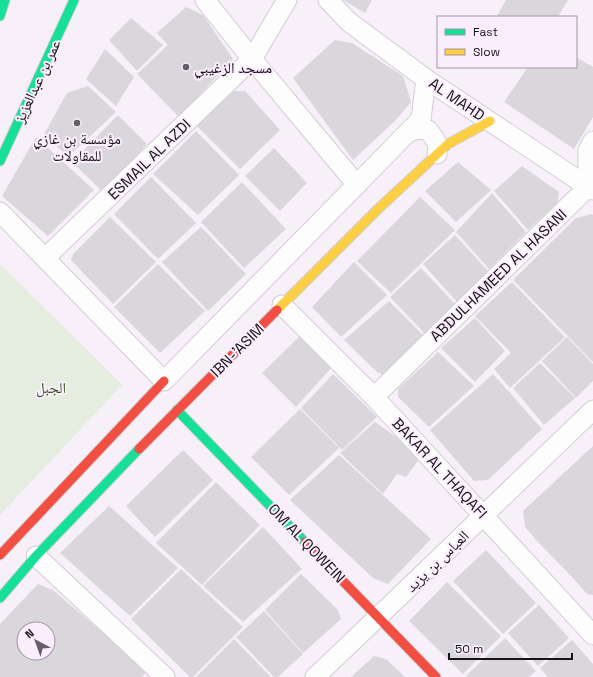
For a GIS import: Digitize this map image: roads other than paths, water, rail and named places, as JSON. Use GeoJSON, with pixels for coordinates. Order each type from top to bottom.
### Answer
{"type":"FeatureCollection","features":[{"type":"Feature","properties":{"kind":"street"},"geometry":{"type":"LineString","coordinates":[[0,16],[5,0]]}},
{"type":"Feature","properties":{"kind":"street","name":"عمر بن عبدالعزيز"},"geometry":{"type":"LineString","coordinates":[[0,161],[74,0]]}},
{"type":"Feature","properties":{"kind":"street"},"geometry":{"type":"LineString","coordinates":[[205,0],[357,185]]}},
{"type":"Feature","properties":{"kind":"street","name":"ESMAIL AL AZDI"},"geometry":{"type":"LineString","coordinates":[[45,258],[252,59],[287,0]]}},
{"type":"Feature","properties":{"kind":"street","name":"AL MAHD"},"geometry":{"type":"LineString","coordinates":[[328,0],[349,22],[426,79],[590,189]]}},
{"type":"Feature","properties":{"kind":"street","name":"IBN-'ASIM"},"geometry":{"type":"LineString","coordinates":[[0,555],[164,381],[421,119],[426,79]]}},
{"type":"Feature","properties":{"kind":"street","name":"IBN-'ASIM"},"geometry":{"type":"LineString","coordinates":[[0,598],[36,556],[177,410],[378,210],[448,144],[490,121]]}},
{"type":"Feature","properties":{"kind":"street"},"geometry":{"type":"LineString","coordinates":[[409,132],[418,129],[428,130],[438,144],[437,154]]}},
{"type":"Feature","properties":{"kind":"street"},"geometry":{"type":"LineString","coordinates":[[590,189],[588,150],[593,141]]}},
{"type":"Feature","properties":{"kind":"street","name":"ABDULHAMEED AL HASANI"},"geometry":{"type":"LineString","coordinates":[[374,397],[590,189]]}},
{"type":"Feature","properties":{"kind":"street"},"geometry":{"type":"LineString","coordinates":[[0,212],[164,381]]}},
{"type":"Feature","properties":{"kind":"street","name":"BAKAR AL THAQAFI"},"geometry":{"type":"LineString","coordinates":[[282,304],[374,397],[483,515],[590,626]]}},
{"type":"Feature","properties":{"kind":"street","name":"OM AL QOWEIN"},"geometry":{"type":"LineString","coordinates":[[177,410],[436,677]]}},
{"type":"Feature","properties":{"kind":"street","name":"العباس بن يزيد"},"geometry":{"type":"LineString","coordinates":[[315,677],[593,410]]}},
{"type":"Feature","properties":{"kind":"street"},"geometry":{"type":"LineString","coordinates":[[36,556],[165,677]]}},
{"type":"Feature","properties":{"kind":"place","name":"مسجد الزغيبي"},"geometry":{"type":"Point","coordinates":[186,67]}},
{"type":"Feature","properties":{"kind":"place","name":"مؤسسة بن غازي للمقاولات"},"geometry":{"type":"Point","coordinates":[77,123]}},
{"type":"Feature","properties":{"kind":"park label","name":"الجبل"},"geometry":{"type":"Point","coordinates":[51,387]}}]}
